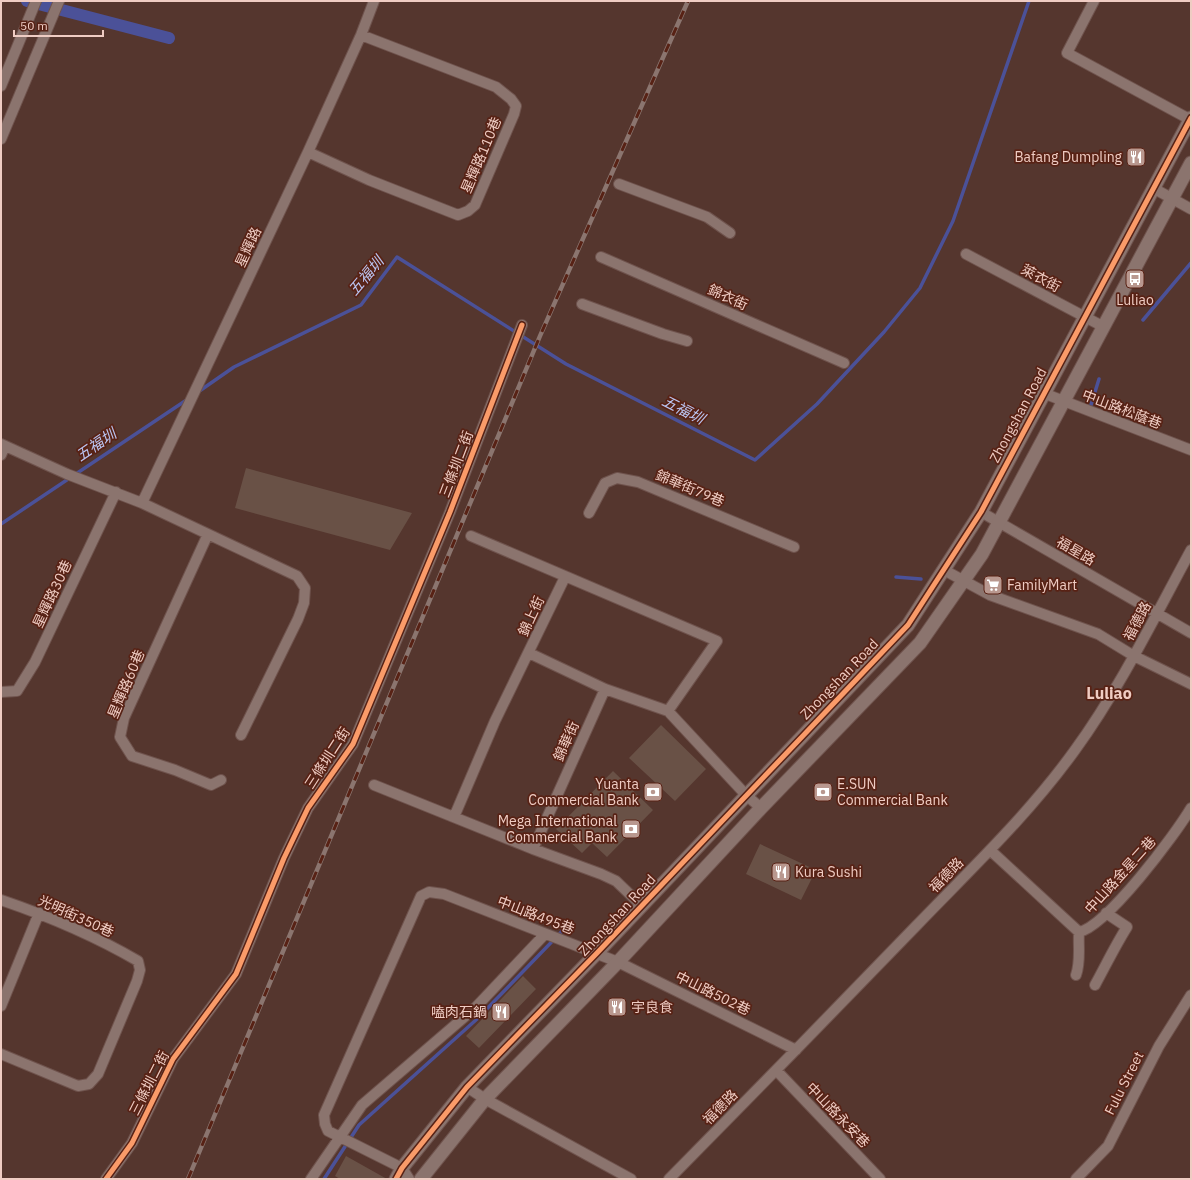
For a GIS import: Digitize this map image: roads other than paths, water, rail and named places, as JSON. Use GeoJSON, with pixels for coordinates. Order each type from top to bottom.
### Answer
{"type":"FeatureCollection","features":[{"type":"Feature","properties":{"kind":"street"},"geometry":{"type":"LineString","coordinates":[[1,86],[36,1]]}},
{"type":"Feature","properties":{"kind":"street"},"geometry":{"type":"LineString","coordinates":[[1,139],[59,1]]}},
{"type":"Feature","properties":{"kind":"street","name":"星輝路"},"geometry":{"type":"LineString","coordinates":[[142,502],[308,152],[361,35],[374,1]]}},
{"type":"Feature","properties":{"kind":"street"},"geometry":{"type":"LineString","coordinates":[[1094,1],[1067,53],[1191,119]]}},
{"type":"Feature","properties":{"kind":"street","name":"星輝路110巷"},"geometry":{"type":"LineString","coordinates":[[308,152],[369,180],[458,214],[468,211],[475,205],[514,114],[516,106],[511,99],[496,87],[361,35]]}},
{"type":"Feature","properties":{"kind":"street","name":"Zhongshan Road"},"geometry":{"type":"LineString","coordinates":[[399,1173],[467,1087],[598,953],[908,625],[981,512],[1191,119]]}},
{"type":"Feature","properties":{"kind":"street"},"geometry":{"type":"LineString","coordinates":[[420,1179],[485,1099],[618,962],[761,808],[920,643],[982,554],[1191,163]]}},
{"type":"Feature","properties":{"kind":"street"},"geometry":{"type":"LineString","coordinates":[[619,184],[707,217],[730,233]]}},
{"type":"Feature","properties":{"kind":"street"},"geometry":{"type":"LineString","coordinates":[[1153,188],[1191,209]]}},
{"type":"Feature","properties":{"kind":"street","name":"萊衣街"},"geometry":{"type":"LineString","coordinates":[[966,254],[1104,327]]}},
{"type":"Feature","properties":{"kind":"street","name":"錦衣街"},"geometry":{"type":"LineString","coordinates":[[601,257],[844,363]]}},
{"type":"Feature","properties":{"kind":"street"},"geometry":{"type":"LineString","coordinates":[[582,304],[663,334],[687,340]]}},
{"type":"Feature","properties":{"kind":"street","name":"三條圳二街"},"geometry":{"type":"LineString","coordinates":[[106,1179],[132,1143],[173,1059],[236,974],[284,858],[308,808],[353,744],[450,512],[521,326]]}},
{"type":"Feature","properties":{"kind":"street","name":"中山路松蔭巷"},"geometry":{"type":"LineString","coordinates":[[1044,393],[1191,450]]}},
{"type":"Feature","properties":{"kind":"street"},"geometry":{"type":"LineString","coordinates":[[2,448],[142,502],[297,576],[305,588],[304,603],[298,619],[241,735]]}},
{"type":"Feature","properties":{"kind":"street","name":"錦華街79巷"},"geometry":{"type":"LineString","coordinates":[[589,514],[605,483],[617,478],[638,482],[794,548]]}},
{"type":"Feature","properties":{"kind":"street","name":"星輝路30巷"},"geometry":{"type":"LineString","coordinates":[[1,692],[17,691],[36,662],[116,492]]}},
{"type":"Feature","properties":{"kind":"street","name":"福星路"},"geometry":{"type":"LineString","coordinates":[[981,512],[1191,634]]}},
{"type":"Feature","properties":{"kind":"street","name":"星輝路60巷"},"geometry":{"type":"LineString","coordinates":[[208,534],[124,718],[120,738],[132,756],[176,770],[211,785],[221,780]]}},
{"type":"Feature","properties":{"kind":"street"},"geometry":{"type":"LineString","coordinates":[[471,536],[717,641],[668,711]]}},
{"type":"Feature","properties":{"kind":"street","name":"福德路"},"geometry":{"type":"LineString","coordinates":[[669,1179],[990,850],[1035,800],[1074,751],[1100,714],[1134,656],[1191,550]]}},
{"type":"Feature","properties":{"kind":"street"},"geometry":{"type":"LineString","coordinates":[[944,570],[990,595],[1098,634],[1134,656],[1191,684]]}},
{"type":"Feature","properties":{"kind":"street","name":"錦上街"},"geometry":{"type":"LineString","coordinates":[[454,816],[495,721],[565,577]]}},
{"type":"Feature","properties":{"kind":"street"},"geometry":{"type":"LineString","coordinates":[[529,653],[605,690],[668,711],[746,795],[761,808]]}},
{"type":"Feature","properties":{"kind":"street","name":"錦華街"},"geometry":{"type":"LineString","coordinates":[[532,849],[605,690]]}},
{"type":"Feature","properties":{"kind":"street"},"geometry":{"type":"LineString","coordinates":[[374,785],[454,816],[532,849],[601,874],[616,881],[642,906]]}},
{"type":"Feature","properties":{"kind":"street","name":"中山路金星二巷"},"geometry":{"type":"LineString","coordinates":[[990,850],[1080,932],[1088,931],[1156,859],[1179,828],[1191,808]]}},
{"type":"Feature","properties":{"kind":"street","name":"中山路495巷"},"geometry":{"type":"LineString","coordinates":[[339,1138],[328,1131],[325,1124],[324,1115],[421,896],[429,892],[444,894],[618,962]]}},
{"type":"Feature","properties":{"kind":"street","name":"光明街350巷"},"geometry":{"type":"LineString","coordinates":[[1,900],[39,913],[121,951],[138,961],[140,970],[137,981],[98,1074],[89,1084],[78,1086],[1,1054]]}},
{"type":"Feature","properties":{"kind":"street"},"geometry":{"type":"LineString","coordinates":[[1,1006],[39,913]]}},
{"type":"Feature","properties":{"kind":"street"},"geometry":{"type":"LineString","coordinates":[[1095,985],[1112,955],[1113,948],[1127,927],[1106,913]]}},
{"type":"Feature","properties":{"kind":"street"},"geometry":{"type":"LineString","coordinates":[[1076,975],[1080,966],[1078,945],[1080,932]]}},
{"type":"Feature","properties":{"kind":"street"},"geometry":{"type":"LineString","coordinates":[[312,1179],[362,1105],[476,1007],[545,934]]}},
{"type":"Feature","properties":{"kind":"street","name":"中山路502巷"},"geometry":{"type":"LineString","coordinates":[[618,962],[796,1050]]}},
{"type":"Feature","properties":{"kind":"street","name":"Fulu Street"},"geometry":{"type":"LineString","coordinates":[[1076,1179],[1108,1146],[1159,1046],[1191,995]]}},
{"type":"Feature","properties":{"kind":"street","name":"中山路永安巷"},"geometry":{"type":"LineString","coordinates":[[776,1070],[880,1179]]}},
{"type":"Feature","properties":{"kind":"street"},"geometry":{"type":"LineString","coordinates":[[467,1087],[485,1099],[630,1179]]}},
{"type":"Feature","properties":{"kind":"street"},"geometry":{"type":"LineString","coordinates":[[339,1138],[409,1179]]}},
{"type":"Feature","properties":{"kind":"waterway"},"geometry":{"type":"LineString","coordinates":[[27,1],[169,38]]}},
{"type":"Feature","properties":{"kind":"waterway","name":"五福圳"},"geometry":{"type":"LineString","coordinates":[[198,392],[234,367],[361,305],[397,257],[566,364],[755,460],[817,404],[884,332],[920,288],[953,221],[1029,1]]}},
{"type":"Feature","properties":{"kind":"waterway"},"geometry":{"type":"LineString","coordinates":[[1143,320],[1191,263]]}},
{"type":"Feature","properties":{"kind":"waterway"},"geometry":{"type":"LineString","coordinates":[[1091,405],[1099,379]]}},
{"type":"Feature","properties":{"kind":"waterway","name":"五福圳"},"geometry":{"type":"LineString","coordinates":[[1,524],[188,399]]}},
{"type":"Feature","properties":{"kind":"waterway"},"geometry":{"type":"LineString","coordinates":[[896,577],[921,579]]}},
{"type":"Feature","properties":{"kind":"waterway"},"geometry":{"type":"LineString","coordinates":[[324,1179],[359,1125],[477,1019],[568,925]]}},
{"type":"Feature","properties":{"kind":"railway"},"geometry":{"type":"LineString","coordinates":[[188,1179],[540,336],[688,1]]}},
{"type":"Feature","properties":{"kind":"place","name":"Bafang Dumpling"},"geometry":{"type":"Point","coordinates":[1136,157]}},
{"type":"Feature","properties":{"kind":"place","name":"Luliao"},"geometry":{"type":"Point","coordinates":[1135,279]}},
{"type":"Feature","properties":{"kind":"place","name":"FamilyMart"},"geometry":{"type":"Point","coordinates":[993,585]}},
{"type":"Feature","properties":{"kind":"place","name":"Yuanta Commercial Bank"},"geometry":{"type":"Point","coordinates":[653,792]}},
{"type":"Feature","properties":{"kind":"place","name":"E.SUN Commercial Bank"},"geometry":{"type":"Point","coordinates":[823,792]}},
{"type":"Feature","properties":{"kind":"place","name":"Mega International Commercial Bank"},"geometry":{"type":"Point","coordinates":[631,829]}},
{"type":"Feature","properties":{"kind":"place","name":"Kura Sushi"},"geometry":{"type":"Point","coordinates":[781,872]}},
{"type":"Feature","properties":{"kind":"place","name":"宇良食"},"geometry":{"type":"Point","coordinates":[617,1007]}},
{"type":"Feature","properties":{"kind":"place","name":"嗑肉石鍋"},"geometry":{"type":"Point","coordinates":[501,1012]}},
{"type":"Feature","properties":{"kind":"district","name":"Luliao"},"geometry":{"type":"Point","coordinates":[1109,693]}}]}
